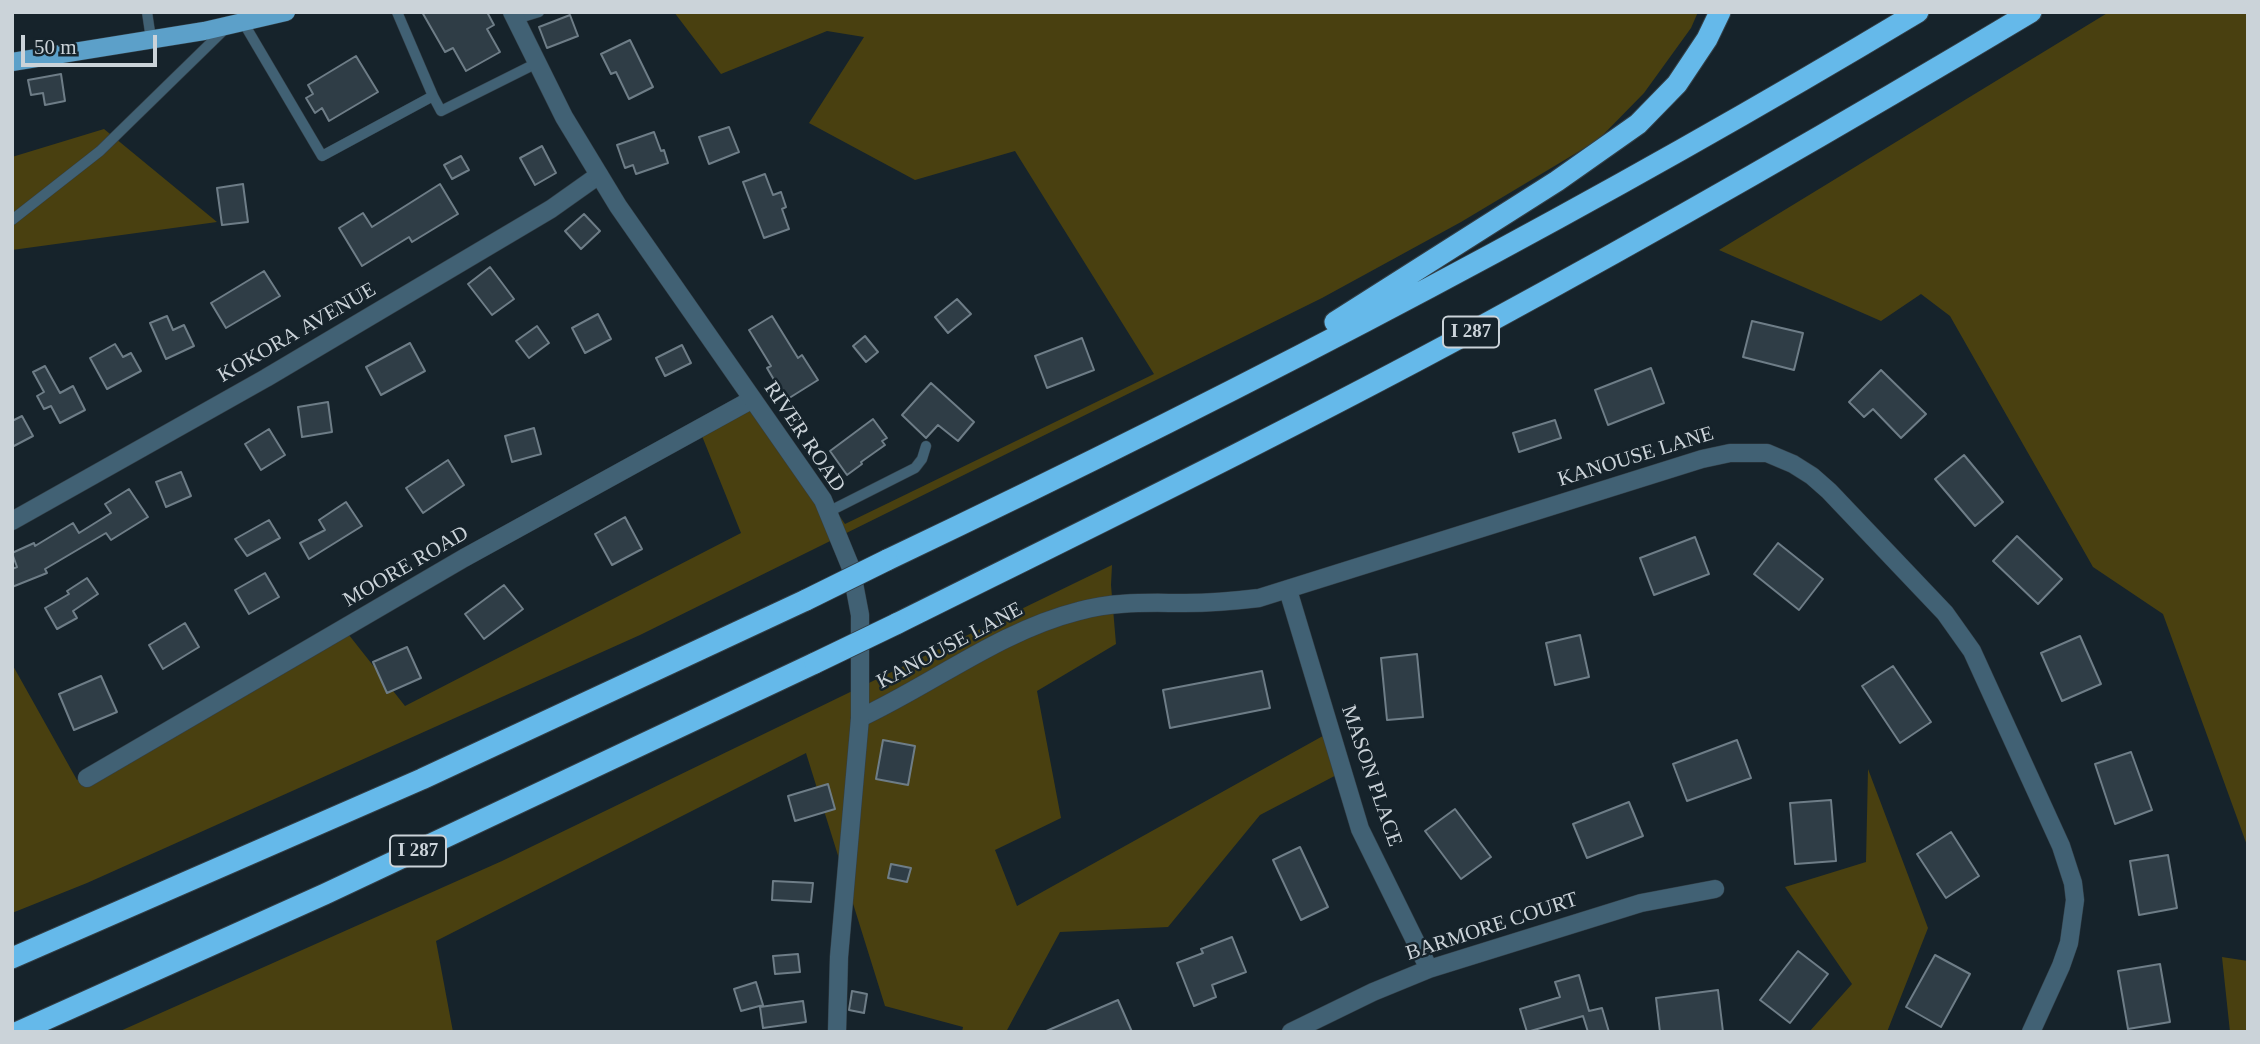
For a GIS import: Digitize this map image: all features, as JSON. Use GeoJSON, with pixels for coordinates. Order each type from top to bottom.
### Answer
{"type":"FeatureCollection","features":[{"type":"Feature","properties":{"kind":"highway"},"geometry":{"type":"LineString","coordinates":[[1214,400],[1526,201],[1638,124],[1677,84],[1701,50],[1720,12]]}},
{"type":"Feature","properties":{"kind":"highway"},"geometry":{"type":"LineString","coordinates":[[12,958],[434,774],[806,600],[1214,400],[1449,277],[1672,155],[1918,12]]}},
{"type":"Feature","properties":{"kind":"highway","name":"I 287"},"geometry":{"type":"LineString","coordinates":[[18,1032],[325,894],[815,663],[1241,452],[1477,328],[1770,166],[2031,12]]}},
{"type":"Feature","properties":{"kind":"main road"},"geometry":{"type":"LineString","coordinates":[[12,62],[236,24],[286,12]]}},
{"type":"Feature","properties":{"kind":"street","name":"RIVER ROAD"},"geometry":{"type":"LineString","coordinates":[[514,16],[564,117],[599,175],[751,400],[822,499],[851,568],[859,604],[862,643],[860,718],[843,901],[837,1032]]}},
{"type":"Feature","properties":{"kind":"street","name":"KOKORA AVENUE"},"geometry":{"type":"LineString","coordinates":[[12,521],[289,364],[551,209],[599,175]]}},
{"type":"Feature","properties":{"kind":"street","name":"MOORE ROAD"},"geometry":{"type":"LineString","coordinates":[[88,778],[464,558],[751,400]]}},
{"type":"Feature","properties":{"kind":"street","name":"KANOUSE LANE"},"geometry":{"type":"LineString","coordinates":[[860,718],[898,701],[971,657],[1042,622],[1078,611],[1103,605],[1140,602],[1182,603],[1259,598],[1702,459],[1751,452],[1767,453],[1793,464],[1829,491],[1945,613],[1972,651],[2061,846],[2073,883],[2073,922],[2061,966],[2031,1032]]}},
{"type":"Feature","properties":{"kind":"street","name":"MASON PLACE"},"geometry":{"type":"LineString","coordinates":[[1288,590],[1360,829],[1429,969]]}},
{"type":"Feature","properties":{"kind":"street","name":"BARMORE COURT"},"geometry":{"type":"LineString","coordinates":[[1291,1032],[1373,992],[1429,969],[1641,903],[1715,889]]}},
{"type":"Feature","properties":{"kind":"lane"},"geometry":{"type":"LineString","coordinates":[[147,12],[151,39]]}},
{"type":"Feature","properties":{"kind":"lane"},"geometry":{"type":"LineString","coordinates":[[397,12],[441,111],[537,63]]}},
{"type":"Feature","properties":{"kind":"lane"},"geometry":{"type":"LineString","coordinates":[[514,16],[539,12]]}},
{"type":"Feature","properties":{"kind":"lane"},"geometry":{"type":"LineString","coordinates":[[12,220],[100,151],[236,24],[323,156],[433,96]]}},
{"type":"Feature","properties":{"kind":"lane"},"geometry":{"type":"LineString","coordinates":[[828,512],[915,468],[922,459],[926,446]]}},
{"type":"Feature","properties":{"kind":"shaded area"},"geometry":{"type":"Polygon","coordinates":[[[674,12],[1698,12],[1691,28],[1644,93],[1598,140],[1461,222],[1322,298],[640,635],[87,883],[12,913],[12,664],[77,780],[345,630],[405,706],[741,533],[702,436],[760,399],[845,524],[1154,374],[1015,151],[915,180],[809,123],[864,37],[827,31],[721,74],[674,12]]]}},
{"type":"Feature","properties":{"kind":"shaded area"},"geometry":{"type":"Polygon","coordinates":[[[2109,12],[2248,12],[2248,848],[2163,614],[2093,567],[1950,316],[1921,294],[1881,321],[1719,250],[2109,12]]]}},
{"type":"Feature","properties":{"kind":"shaded area"},"geometry":{"type":"Polygon","coordinates":[[[104,129],[217,222],[12,250],[12,157],[104,129]]]}},
{"type":"Feature","properties":{"kind":"shaded area"},"geometry":{"type":"Polygon","coordinates":[[[1112,565],[1116,644],[1037,691],[1061,818],[995,850],[1017,906],[1330,732],[1346,770],[1260,815],[1168,927],[1060,932],[1006,1032],[962,1032],[963,1027],[885,1006],[806,753],[436,941],[453,1032],[118,1032],[502,861],[1112,565]]]}},
{"type":"Feature","properties":{"kind":"shaded area"},"geometry":{"type":"Polygon","coordinates":[[[1868,769],[1928,928],[1887,1032],[1809,1032],[1852,984],[1785,887],[1866,862],[1868,769]]]}},
{"type":"Feature","properties":{"kind":"shaded area"},"geometry":{"type":"Polygon","coordinates":[[[2222,957],[2248,961],[2248,1032],[2230,1032],[2222,957]]]}},
{"type":"Feature","properties":{"kind":"building"},"geometry":{"type":"Polygon","coordinates":[[[422,12],[487,12],[494,25],[487,29],[500,52],[466,71],[453,48],[445,52],[422,12]]]}},
{"type":"Feature","properties":{"kind":"building"},"geometry":{"type":"Polygon","coordinates":[[[570,15],[578,36],[547,48],[539,27],[570,15]]]}},
{"type":"Feature","properties":{"kind":"building"},"geometry":{"type":"Polygon","coordinates":[[[630,40],[653,87],[629,99],[616,72],[611,74],[601,54],[630,40]]]}},
{"type":"Feature","properties":{"kind":"building"},"geometry":{"type":"Polygon","coordinates":[[[356,56],[378,92],[329,121],[322,108],[315,113],[306,98],[313,94],[308,85],[356,56]]]}},
{"type":"Feature","properties":{"kind":"building"},"geometry":{"type":"Polygon","coordinates":[[[61,74],[65,101],[45,105],[43,93],[31,95],[28,80],[61,74]]]}},
{"type":"Feature","properties":{"kind":"building"},"geometry":{"type":"Polygon","coordinates":[[[729,127],[739,152],[709,164],[699,137],[729,127]]]}},
{"type":"Feature","properties":{"kind":"building"},"geometry":{"type":"Polygon","coordinates":[[[654,132],[668,163],[636,174],[633,165],[625,168],[617,145],[654,132]]]}},
{"type":"Feature","properties":{"kind":"building"},"geometry":{"type":"Polygon","coordinates":[[[542,146],[556,173],[535,185],[520,158],[542,146]]]}},
{"type":"Feature","properties":{"kind":"building"},"geometry":{"type":"Polygon","coordinates":[[[461,156],[469,170],[452,179],[444,165],[461,156]]]}},
{"type":"Feature","properties":{"kind":"building"},"geometry":{"type":"Polygon","coordinates":[[[765,174],[773,195],[781,192],[786,207],[782,209],[789,229],[764,238],[743,182],[765,174]]]}},
{"type":"Feature","properties":{"kind":"building"},"geometry":{"type":"Polygon","coordinates":[[[243,184],[248,222],[222,225],[217,188],[243,184]]]}},
{"type":"Feature","properties":{"kind":"building"},"geometry":{"type":"Polygon","coordinates":[[[440,184],[458,214],[412,242],[409,237],[362,266],[339,228],[363,213],[372,227],[440,184]]]}},
{"type":"Feature","properties":{"kind":"building"},"geometry":{"type":"Polygon","coordinates":[[[584,214],[600,231],[581,249],[565,231],[584,214]]]}},
{"type":"Feature","properties":{"kind":"building"},"geometry":{"type":"Polygon","coordinates":[[[490,267],[514,299],[492,315],[468,284],[490,267]]]}},
{"type":"Feature","properties":{"kind":"building"},"geometry":{"type":"Polygon","coordinates":[[[264,271],[280,296],[226,328],[211,303],[264,271]]]}},
{"type":"Feature","properties":{"kind":"building"},"geometry":{"type":"Polygon","coordinates":[[[957,299],[971,314],[948,333],[935,317],[957,299]]]}},
{"type":"Feature","properties":{"kind":"building"},"geometry":{"type":"Polygon","coordinates":[[[598,314],[611,339],[585,353],[572,328],[598,314]]]}},
{"type":"Feature","properties":{"kind":"building"},"geometry":{"type":"Polygon","coordinates":[[[167,316],[173,330],[184,325],[194,346],[166,359],[150,323],[167,316]]]}},
{"type":"Feature","properties":{"kind":"building"},"geometry":{"type":"Polygon","coordinates":[[[772,316],[798,358],[802,355],[818,380],[786,400],[767,368],[771,366],[749,330],[772,316]]]}},
{"type":"Feature","properties":{"kind":"building"},"geometry":{"type":"Polygon","coordinates":[[[1752,321],[1803,333],[1794,370],[1743,357],[1752,321]]]}},
{"type":"Feature","properties":{"kind":"building"},"geometry":{"type":"Polygon","coordinates":[[[537,326],[549,343],[529,358],[516,341],[537,326]]]}},
{"type":"Feature","properties":{"kind":"building"},"geometry":{"type":"Polygon","coordinates":[[[865,336],[878,352],[866,362],[853,346],[865,336]]]}},
{"type":"Feature","properties":{"kind":"building"},"geometry":{"type":"Polygon","coordinates":[[[1082,338],[1094,370],[1047,388],[1035,356],[1082,338]]]}},
{"type":"Feature","properties":{"kind":"building"},"geometry":{"type":"Polygon","coordinates":[[[410,343],[425,371],[381,395],[366,367],[410,343]]]}},
{"type":"Feature","properties":{"kind":"building"},"geometry":{"type":"Polygon","coordinates":[[[115,344],[123,357],[131,353],[141,371],[107,389],[90,358],[115,344]]]}},
{"type":"Feature","properties":{"kind":"building"},"geometry":{"type":"Polygon","coordinates":[[[682,345],[691,363],[665,376],[656,358],[682,345]]]}},
{"type":"Feature","properties":{"kind":"building"},"geometry":{"type":"Polygon","coordinates":[[[45,366],[60,393],[73,386],[85,410],[60,423],[51,406],[44,409],[37,396],[44,392],[33,372],[45,366]]]}},
{"type":"Feature","properties":{"kind":"building"},"geometry":{"type":"Polygon","coordinates":[[[1651,368],[1664,403],[1608,425],[1595,390],[1651,368]]]}},
{"type":"Feature","properties":{"kind":"building"},"geometry":{"type":"Polygon","coordinates":[[[1881,370],[1926,414],[1901,438],[1873,409],[1864,417],[1849,402],[1881,370]]]}},
{"type":"Feature","properties":{"kind":"building"},"geometry":{"type":"Polygon","coordinates":[[[931,383],[974,422],[958,441],[938,425],[926,438],[902,415],[931,383]]]}},
{"type":"Feature","properties":{"kind":"building"},"geometry":{"type":"Polygon","coordinates":[[[328,402],[332,432],[302,437],[298,407],[328,402]]]}},
{"type":"Feature","properties":{"kind":"building"},"geometry":{"type":"Polygon","coordinates":[[[22,416],[33,436],[12,447],[12,421],[22,416]]]}},
{"type":"Feature","properties":{"kind":"building"},"geometry":{"type":"Polygon","coordinates":[[[873,419],[887,438],[882,441],[885,445],[847,475],[830,451],[873,419]]]}},
{"type":"Feature","properties":{"kind":"building"},"geometry":{"type":"Polygon","coordinates":[[[1555,420],[1561,438],[1519,452],[1513,433],[1555,420]]]}},
{"type":"Feature","properties":{"kind":"building"},"geometry":{"type":"Polygon","coordinates":[[[534,428],[541,454],[512,462],[505,436],[534,428]]]}},
{"type":"Feature","properties":{"kind":"building"},"geometry":{"type":"Polygon","coordinates":[[[269,429],[285,455],[261,470],[245,444],[269,429]]]}},
{"type":"Feature","properties":{"kind":"building"},"geometry":{"type":"Polygon","coordinates":[[[1964,455],[2003,502],[1975,526],[1935,479],[1964,455]]]}},
{"type":"Feature","properties":{"kind":"building"},"geometry":{"type":"Polygon","coordinates":[[[448,460],[464,485],[423,513],[406,488],[448,460]]]}},
{"type":"Feature","properties":{"kind":"building"},"geometry":{"type":"Polygon","coordinates":[[[181,472],[191,496],[166,507],[156,482],[181,472]]]}},
{"type":"Feature","properties":{"kind":"building"},"geometry":{"type":"Polygon","coordinates":[[[129,489],[148,517],[111,540],[106,533],[45,569],[47,573],[12,587],[12,569],[17,567],[12,553],[34,543],[35,546],[73,523],[79,533],[111,513],[105,504],[129,489]]]}},
{"type":"Feature","properties":{"kind":"building"},"geometry":{"type":"Polygon","coordinates":[[[346,502],[362,526],[309,559],[300,543],[325,530],[319,520],[346,502]]]}},
{"type":"Feature","properties":{"kind":"building"},"geometry":{"type":"Polygon","coordinates":[[[625,517],[642,549],[612,565],[595,534],[625,517]]]}},
{"type":"Feature","properties":{"kind":"building"},"geometry":{"type":"Polygon","coordinates":[[[269,520],[280,538],[247,556],[235,539],[269,520]]]}},
{"type":"Feature","properties":{"kind":"building"},"geometry":{"type":"Polygon","coordinates":[[[2017,536],[2062,579],[2038,604],[1993,561],[2017,536]]]}},
{"type":"Feature","properties":{"kind":"building"},"geometry":{"type":"Polygon","coordinates":[[[1695,537],[1709,574],[1654,595],[1640,558],[1695,537]]]}},
{"type":"Feature","properties":{"kind":"building"},"geometry":{"type":"Polygon","coordinates":[[[1778,543],[1823,579],[1799,610],[1754,574],[1778,543]]]}},
{"type":"Feature","properties":{"kind":"building"},"geometry":{"type":"Polygon","coordinates":[[[265,573],[279,597],[249,614],[235,590],[265,573]]]}},
{"type":"Feature","properties":{"kind":"building"},"geometry":{"type":"Polygon","coordinates":[[[87,578],[98,594],[73,611],[77,618],[57,629],[45,608],[69,594],[67,591],[87,578]]]}},
{"type":"Feature","properties":{"kind":"building"},"geometry":{"type":"Polygon","coordinates":[[[504,585],[523,609],[484,639],[465,614],[504,585]]]}},
{"type":"Feature","properties":{"kind":"building"},"geometry":{"type":"Polygon","coordinates":[[[185,623],[199,647],[163,669],[149,645],[185,623]]]}},
{"type":"Feature","properties":{"kind":"building"},"geometry":{"type":"Polygon","coordinates":[[[1580,635],[1589,677],[1555,685],[1546,643],[1580,635]]]}},
{"type":"Feature","properties":{"kind":"building"},"geometry":{"type":"Polygon","coordinates":[[[2080,636],[2101,684],[2062,701],[2041,653],[2080,636]]]}},
{"type":"Feature","properties":{"kind":"building"},"geometry":{"type":"Polygon","coordinates":[[[407,647],[421,678],[387,693],[373,662],[407,647]]]}},
{"type":"Feature","properties":{"kind":"building"},"geometry":{"type":"Polygon","coordinates":[[[1417,654],[1423,717],[1387,720],[1381,658],[1417,654]]]}},
{"type":"Feature","properties":{"kind":"building"},"geometry":{"type":"Polygon","coordinates":[[[1893,666],[1931,722],[1900,743],[1862,686],[1893,666]]]}},
{"type":"Feature","properties":{"kind":"building"},"geometry":{"type":"Polygon","coordinates":[[[1262,671],[1270,708],[1170,728],[1163,690],[1262,671]]]}},
{"type":"Feature","properties":{"kind":"building"},"geometry":{"type":"Polygon","coordinates":[[[101,676],[117,712],[74,730],[59,694],[101,676]]]}},
{"type":"Feature","properties":{"kind":"building"},"geometry":{"type":"Polygon","coordinates":[[[883,740],[915,746],[908,785],[876,779],[883,740]]]}},
{"type":"Feature","properties":{"kind":"building"},"geometry":{"type":"Polygon","coordinates":[[[1737,740],[1751,778],[1687,801],[1673,764],[1737,740]]]}},
{"type":"Feature","properties":{"kind":"building"},"geometry":{"type":"Polygon","coordinates":[[[2131,752],[2152,810],[2115,824],[2095,764],[2131,752]]]}},
{"type":"Feature","properties":{"kind":"building"},"geometry":{"type":"Polygon","coordinates":[[[828,784],[835,809],[795,821],[788,796],[828,784]]]}},
{"type":"Feature","properties":{"kind":"building"},"geometry":{"type":"Polygon","coordinates":[[[1831,800],[1836,861],[1795,864],[1790,803],[1831,800]]]}},
{"type":"Feature","properties":{"kind":"building"},"geometry":{"type":"Polygon","coordinates":[[[1629,802],[1643,836],[1587,858],[1573,824],[1629,802]]]}},
{"type":"Feature","properties":{"kind":"building"},"geometry":{"type":"Polygon","coordinates":[[[1455,809],[1491,857],[1461,879],[1425,831],[1455,809]]]}},
{"type":"Feature","properties":{"kind":"building"},"geometry":{"type":"Polygon","coordinates":[[[1951,832],[1979,876],[1946,898],[1917,854],[1951,832]]]}},
{"type":"Feature","properties":{"kind":"building"},"geometry":{"type":"Polygon","coordinates":[[[1300,847],[1328,907],[1301,920],[1273,860],[1300,847]]]}},
{"type":"Feature","properties":{"kind":"building"},"geometry":{"type":"Polygon","coordinates":[[[2168,855],[2177,908],[2139,915],[2130,861],[2168,855]]]}},
{"type":"Feature","properties":{"kind":"building"},"geometry":{"type":"Polygon","coordinates":[[[891,864],[911,868],[907,882],[888,878],[891,864]]]}},
{"type":"Feature","properties":{"kind":"building"},"geometry":{"type":"Polygon","coordinates":[[[773,881],[813,883],[811,902],[772,900],[773,881]]]}},
{"type":"Feature","properties":{"kind":"building"},"geometry":{"type":"Polygon","coordinates":[[[1232,937],[1246,972],[1212,985],[1216,997],[1194,1006],[1177,963],[1203,953],[1201,949],[1232,937]]]}},
{"type":"Feature","properties":{"kind":"building"},"geometry":{"type":"Polygon","coordinates":[[[1798,951],[1828,974],[1790,1023],[1760,1000],[1798,951]]]}},
{"type":"Feature","properties":{"kind":"building"},"geometry":{"type":"Polygon","coordinates":[[[798,954],[800,972],[775,974],[773,956],[798,954]]]}},
{"type":"Feature","properties":{"kind":"building"},"geometry":{"type":"Polygon","coordinates":[[[1935,955],[1970,974],[1941,1027],[1906,1007],[1935,955]]]}},
{"type":"Feature","properties":{"kind":"building"},"geometry":{"type":"Polygon","coordinates":[[[2160,964],[2170,1022],[2128,1029],[2118,971],[2160,964]]]}},
{"type":"Feature","properties":{"kind":"building"},"geometry":{"type":"Polygon","coordinates":[[[1579,975],[1589,1011],[1602,1008],[1609,1032],[1588,1032],[1583,1016],[1527,1032],[1520,1009],[1560,997],[1555,982],[1579,975]]]}},
{"type":"Feature","properties":{"kind":"building"},"geometry":{"type":"Polygon","coordinates":[[[756,982],[763,1005],[741,1011],[734,989],[756,982]]]}},
{"type":"Feature","properties":{"kind":"building"},"geometry":{"type":"Polygon","coordinates":[[[1718,990],[1723,1032],[1660,1032],[1656,998],[1718,990]]]}},
{"type":"Feature","properties":{"kind":"building"},"geometry":{"type":"Polygon","coordinates":[[[852,991],[867,994],[864,1013],[849,1010],[852,991]]]}},
{"type":"Feature","properties":{"kind":"building"},"geometry":{"type":"Polygon","coordinates":[[[1118,1000],[1132,1032],[1044,1032],[1118,1000]]]}},
{"type":"Feature","properties":{"kind":"building"},"geometry":{"type":"Polygon","coordinates":[[[803,1001],[806,1022],[763,1028],[760,1007],[803,1001]]]}}]}
